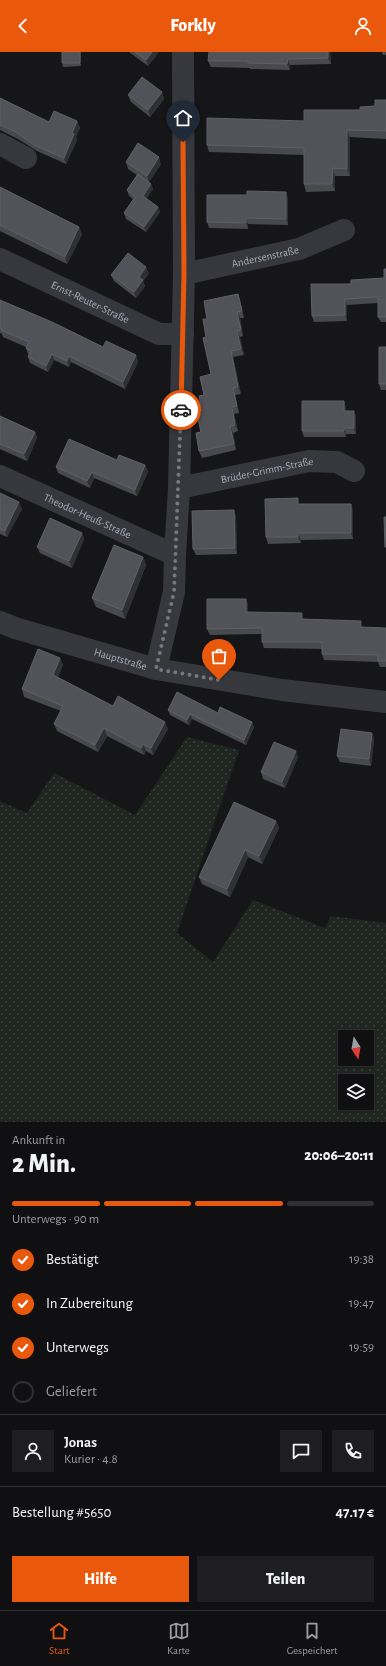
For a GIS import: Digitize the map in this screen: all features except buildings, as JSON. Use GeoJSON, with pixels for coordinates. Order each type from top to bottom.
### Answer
{"type":"FeatureCollection","features":[{"type":"Feature","properties":{"kind":"street"},"geometry":{"type":"LineString","coordinates":[[156,669],[174,592],[179,488],[184,274],[183,52]]}},
{"type":"Feature","properties":{"kind":"street"},"geometry":{"type":"LineString","coordinates":[[0,144],[26,158]]}},
{"type":"Feature","properties":{"kind":"street","name":"Andersenstraße"},"geometry":{"type":"LineString","coordinates":[[184,274],[299,249],[344,230]]}},
{"type":"Feature","properties":{"kind":"street","name":"Ernst-Reuter-Straße"},"geometry":{"type":"LineString","coordinates":[[0,259],[159,334],[183,334]]}},
{"type":"Feature","properties":{"kind":"street","name":"Brüder-Grimm-Straße"},"geometry":{"type":"LineString","coordinates":[[179,488],[309,461],[337,462],[354,471]]}},
{"type":"Feature","properties":{"kind":"street","name":"Theodor-Heuß-Straße"},"geometry":{"type":"LineString","coordinates":[[0,476],[175,555]]}},
{"type":"Feature","properties":{"kind":"street","name":"Hauptstraße"},"geometry":{"type":"LineString","coordinates":[[0,622],[156,669],[282,690],[386,702]]}},
{"type":"Feature","properties":{"kind":"shaded area"},"geometry":{"type":"Polygon","coordinates":[[[187,737],[239,750],[177,933],[213,962],[253,900],[325,928],[331,916],[386,923],[386,1122],[0,1122],[0,801],[27,813],[54,773],[135,815],[187,737]]]}},
{"type":"Feature","properties":{"kind":"way so far"},"geometry":{"type":"LineString","coordinates":[[181,410],[174,592],[156,669],[219,680]]}},
{"type":"Feature","properties":{"kind":"route"},"geometry":{"type":"LineString","coordinates":[[181,410],[184,274],[183,142]]}}]}
